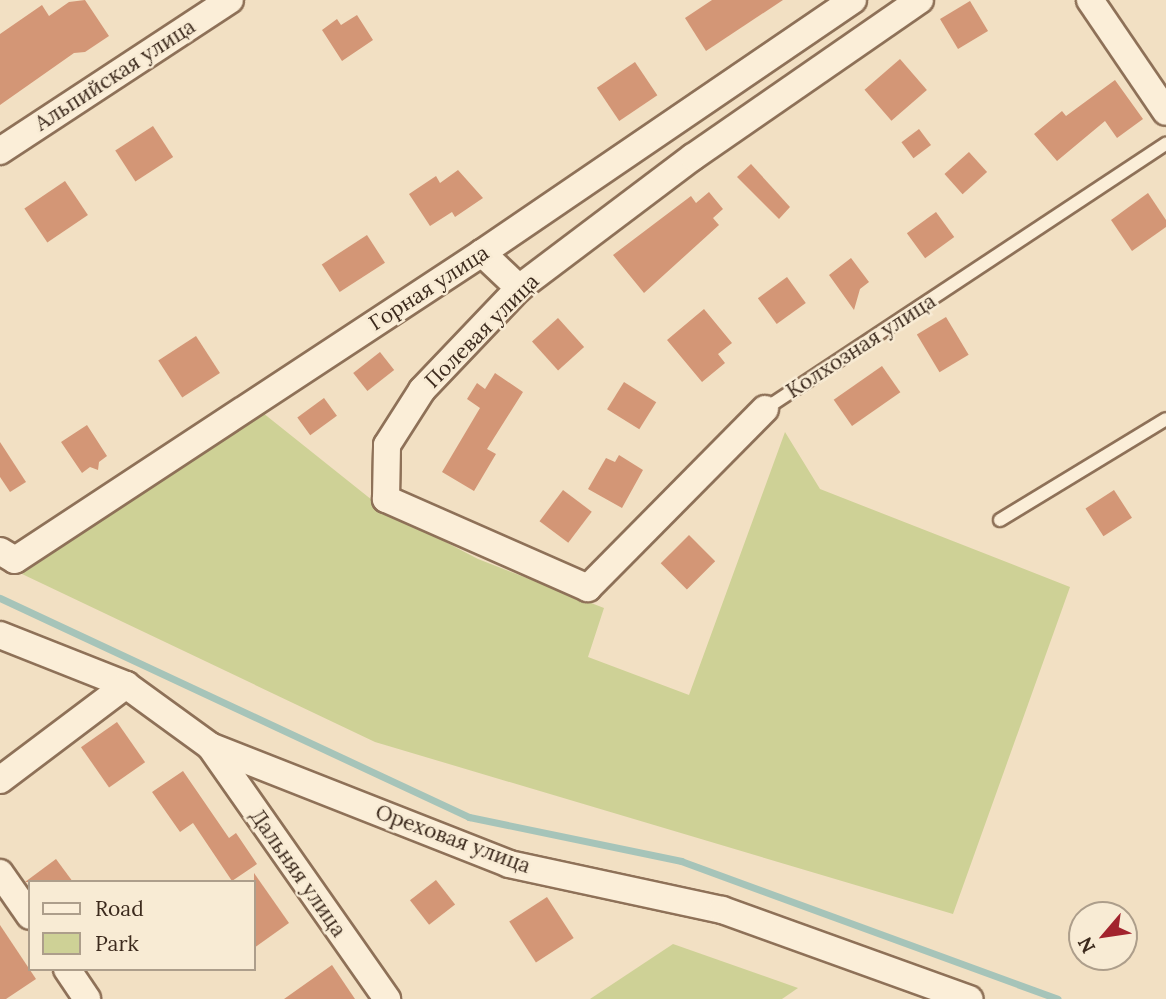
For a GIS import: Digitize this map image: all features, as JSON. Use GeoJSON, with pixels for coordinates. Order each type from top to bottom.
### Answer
{"type":"FeatureCollection","features":[{"type":"Feature","properties":{"kind":"street","name":"Альпийская улица"},"geometry":{"type":"LineString","coordinates":[[0,151],[230,0]]}},
{"type":"Feature","properties":{"kind":"street","name":"Горная улица"},"geometry":{"type":"LineString","coordinates":[[0,551],[15,560],[482,253],[853,0]]}},
{"type":"Feature","properties":{"kind":"street","name":"Полевая улица"},"geometry":{"type":"LineString","coordinates":[[588,588],[386,499],[387,445],[422,390],[519,288],[693,157],[920,0]]}},
{"type":"Feature","properties":{"kind":"street"},"geometry":{"type":"LineString","coordinates":[[1090,0],[1166,111]]}},
{"type":"Feature","properties":{"kind":"street"},"geometry":{"type":"LineString","coordinates":[[482,253],[519,288]]}},
{"type":"Feature","properties":{"kind":"street","name":"Колхозная улица"},"geometry":{"type":"LineString","coordinates":[[588,588],[765,409]]}},
{"type":"Feature","properties":{"kind":"street","name":"Ореховая улица"},"geometry":{"type":"LineString","coordinates":[[0,635],[126,685],[210,746],[509,864],[722,910],[969,999]]}},
{"type":"Feature","properties":{"kind":"street"},"geometry":{"type":"LineString","coordinates":[[0,780],[126,685]]}},
{"type":"Feature","properties":{"kind":"street","name":"Дальняя улица"},"geometry":{"type":"LineString","coordinates":[[210,746],[387,999]]}},
{"type":"Feature","properties":{"kind":"street"},"geometry":{"type":"LineString","coordinates":[[0,873],[28,913]]}},
{"type":"Feature","properties":{"kind":"street"},"geometry":{"type":"LineString","coordinates":[[68,971],[87,999]]}},
{"type":"Feature","properties":{"kind":"lane","name":"Колхозная улица"},"geometry":{"type":"LineString","coordinates":[[765,409],[1166,144]]}},
{"type":"Feature","properties":{"kind":"lane"},"geometry":{"type":"LineString","coordinates":[[1000,520],[1166,419]]}},
{"type":"Feature","properties":{"kind":"green space"},"geometry":{"type":"Polygon","coordinates":[[[263,413],[377,504],[413,525],[478,559],[604,608],[588,657],[689,695],[785,432],[820,489],[1070,587],[953,914],[375,742],[22,574],[263,413]]]}},
{"type":"Feature","properties":{"kind":"green space"},"geometry":{"type":"Polygon","coordinates":[[[673,944],[798,988],[782,999],[590,999],[673,944]]]}},
{"type":"Feature","properties":{"kind":"building"},"geometry":{"type":"Polygon","coordinates":[[[85,0],[109,36],[85,52],[74,53],[0,105],[0,34],[42,5],[49,16],[69,2],[85,0]]]}},
{"type":"Feature","properties":{"kind":"building"},"geometry":{"type":"Polygon","coordinates":[[[712,0],[783,0],[706,51],[685,18],[712,0]]]}},
{"type":"Feature","properties":{"kind":"building"},"geometry":{"type":"Polygon","coordinates":[[[970,1],[988,31],[958,49],[940,19],[970,1]]]}},
{"type":"Feature","properties":{"kind":"building"},"geometry":{"type":"Polygon","coordinates":[[[357,15],[373,40],[342,61],[322,30],[337,19],[341,25],[357,15]]]}},
{"type":"Feature","properties":{"kind":"building"},"geometry":{"type":"Polygon","coordinates":[[[900,59],[927,90],[891,121],[865,90],[900,59]]]}},
{"type":"Feature","properties":{"kind":"building"},"geometry":{"type":"Polygon","coordinates":[[[635,62],[657,95],[619,121],[597,88],[635,62]]]}},
{"type":"Feature","properties":{"kind":"building"},"geometry":{"type":"Polygon","coordinates":[[[1115,80],[1143,119],[1117,138],[1105,121],[1057,161],[1034,134],[1062,111],[1066,116],[1115,80]]]}},
{"type":"Feature","properties":{"kind":"building"},"geometry":{"type":"Polygon","coordinates":[[[153,126],[173,157],[135,182],[115,151],[153,126]]]}},
{"type":"Feature","properties":{"kind":"building"},"geometry":{"type":"Polygon","coordinates":[[[919,129],[931,145],[913,158],[901,142],[919,129]]]}},
{"type":"Feature","properties":{"kind":"building"},"geometry":{"type":"Polygon","coordinates":[[[969,152],[987,172],[963,194],[944,174],[969,152]]]}},
{"type":"Feature","properties":{"kind":"building"},"geometry":{"type":"Polygon","coordinates":[[[751,164],[790,207],[779,219],[737,177],[751,164]]]}},
{"type":"Feature","properties":{"kind":"building"},"geometry":{"type":"Polygon","coordinates":[[[458,170],[483,198],[455,217],[452,212],[430,226],[409,194],[436,176],[440,183],[458,170]]]}},
{"type":"Feature","properties":{"kind":"building"},"geometry":{"type":"Polygon","coordinates":[[[65,181],[88,215],[47,242],[24,208],[65,181]]]}},
{"type":"Feature","properties":{"kind":"building"},"geometry":{"type":"Polygon","coordinates":[[[709,192],[723,209],[713,218],[719,225],[644,293],[613,255],[691,196],[696,203],[709,192]]]}},
{"type":"Feature","properties":{"kind":"building"},"geometry":{"type":"Polygon","coordinates":[[[1148,193],[1166,220],[1166,227],[1132,251],[1111,220],[1148,193]]]}},
{"type":"Feature","properties":{"kind":"building"},"geometry":{"type":"Polygon","coordinates":[[[936,212],[954,237],[925,258],[907,233],[936,212]]]}},
{"type":"Feature","properties":{"kind":"building"},"geometry":{"type":"Polygon","coordinates":[[[367,235],[385,263],[340,292],[322,264],[367,235]]]}},
{"type":"Feature","properties":{"kind":"building"},"geometry":{"type":"Polygon","coordinates":[[[851,258],[869,282],[860,289],[854,310],[829,275],[851,258]]]}},
{"type":"Feature","properties":{"kind":"building"},"geometry":{"type":"Polygon","coordinates":[[[787,277],[806,303],[777,324],[758,298],[787,277]]]}},
{"type":"Feature","properties":{"kind":"building"},"geometry":{"type":"Polygon","coordinates":[[[704,309],[732,343],[718,354],[725,363],[702,382],[667,340],[704,309]]]}},
{"type":"Feature","properties":{"kind":"building"},"geometry":{"type":"Polygon","coordinates":[[[946,317],[969,355],[940,372],[917,335],[946,317]]]}},
{"type":"Feature","properties":{"kind":"building"},"geometry":{"type":"Polygon","coordinates":[[[558,318],[584,347],[558,370],[532,341],[558,318]]]}},
{"type":"Feature","properties":{"kind":"building"},"geometry":{"type":"Polygon","coordinates":[[[196,336],[220,373],[182,397],[158,361],[196,336]]]}},
{"type":"Feature","properties":{"kind":"building"},"geometry":{"type":"Polygon","coordinates":[[[380,352],[394,370],[367,391],[353,373],[380,352]]]}},
{"type":"Feature","properties":{"kind":"building"},"geometry":{"type":"Polygon","coordinates":[[[882,366],[900,392],[852,426],[834,400],[882,366]]]}},
{"type":"Feature","properties":{"kind":"building"},"geometry":{"type":"Polygon","coordinates":[[[495,373],[523,392],[487,449],[496,454],[474,491],[442,472],[480,408],[467,399],[477,383],[485,389],[495,373]]]}},
{"type":"Feature","properties":{"kind":"building"},"geometry":{"type":"Polygon","coordinates":[[[624,382],[656,402],[639,429],[607,409],[624,382]]]}},
{"type":"Feature","properties":{"kind":"building"},"geometry":{"type":"Polygon","coordinates":[[[324,398],[337,416],[310,435],[297,417],[324,398]]]}},
{"type":"Feature","properties":{"kind":"building"},"geometry":{"type":"Polygon","coordinates":[[[87,425],[107,456],[99,462],[98,470],[90,467],[82,473],[61,442],[87,425]]]}},
{"type":"Feature","properties":{"kind":"building"},"geometry":{"type":"Polygon","coordinates":[[[0,442],[26,482],[10,492],[0,477],[0,442]]]}},
{"type":"Feature","properties":{"kind":"building"},"geometry":{"type":"Polygon","coordinates":[[[619,455],[643,470],[622,508],[588,489],[606,458],[615,462],[619,455]]]}},
{"type":"Feature","properties":{"kind":"building"},"geometry":{"type":"Polygon","coordinates":[[[563,490],[592,512],[568,543],[540,521],[563,490]]]}},
{"type":"Feature","properties":{"kind":"building"},"geometry":{"type":"Polygon","coordinates":[[[1114,490],[1132,518],[1103,536],[1085,509],[1114,490]]]}},
{"type":"Feature","properties":{"kind":"building"},"geometry":{"type":"Polygon","coordinates":[[[689,535],[715,561],[687,589],[661,563],[689,535]]]}},
{"type":"Feature","properties":{"kind":"building"},"geometry":{"type":"Polygon","coordinates":[[[117,722],[145,762],[109,787],[81,747],[117,722]]]}},
{"type":"Feature","properties":{"kind":"building"},"geometry":{"type":"Polygon","coordinates":[[[183,771],[229,838],[236,833],[257,864],[231,880],[193,823],[180,832],[152,792],[183,771]]]}},
{"type":"Feature","properties":{"kind":"building"},"geometry":{"type":"Polygon","coordinates":[[[56,859],[72,880],[28,880],[25,882],[56,859]]]}},
{"type":"Feature","properties":{"kind":"building"},"geometry":{"type":"Polygon","coordinates":[[[254,873],[289,923],[256,947],[256,880],[254,873]]]}},
{"type":"Feature","properties":{"kind":"building"},"geometry":{"type":"Polygon","coordinates":[[[436,880],[455,904],[429,925],[410,900],[436,880]]]}},
{"type":"Feature","properties":{"kind":"building"},"geometry":{"type":"Polygon","coordinates":[[[547,897],[574,938],[536,963],[509,922],[547,897]]]}},
{"type":"Feature","properties":{"kind":"building"},"geometry":{"type":"Polygon","coordinates":[[[0,925],[28,971],[36,979],[6,999],[0,999],[0,925]]]}},
{"type":"Feature","properties":{"kind":"building"},"geometry":{"type":"Polygon","coordinates":[[[332,965],[355,999],[284,999],[332,965]]]}},
{"type":"Feature","properties":{"kind":"waterway"},"geometry":{"type":"LineString","coordinates":[[0,598],[469,817],[681,861],[1058,999]]}}]}
